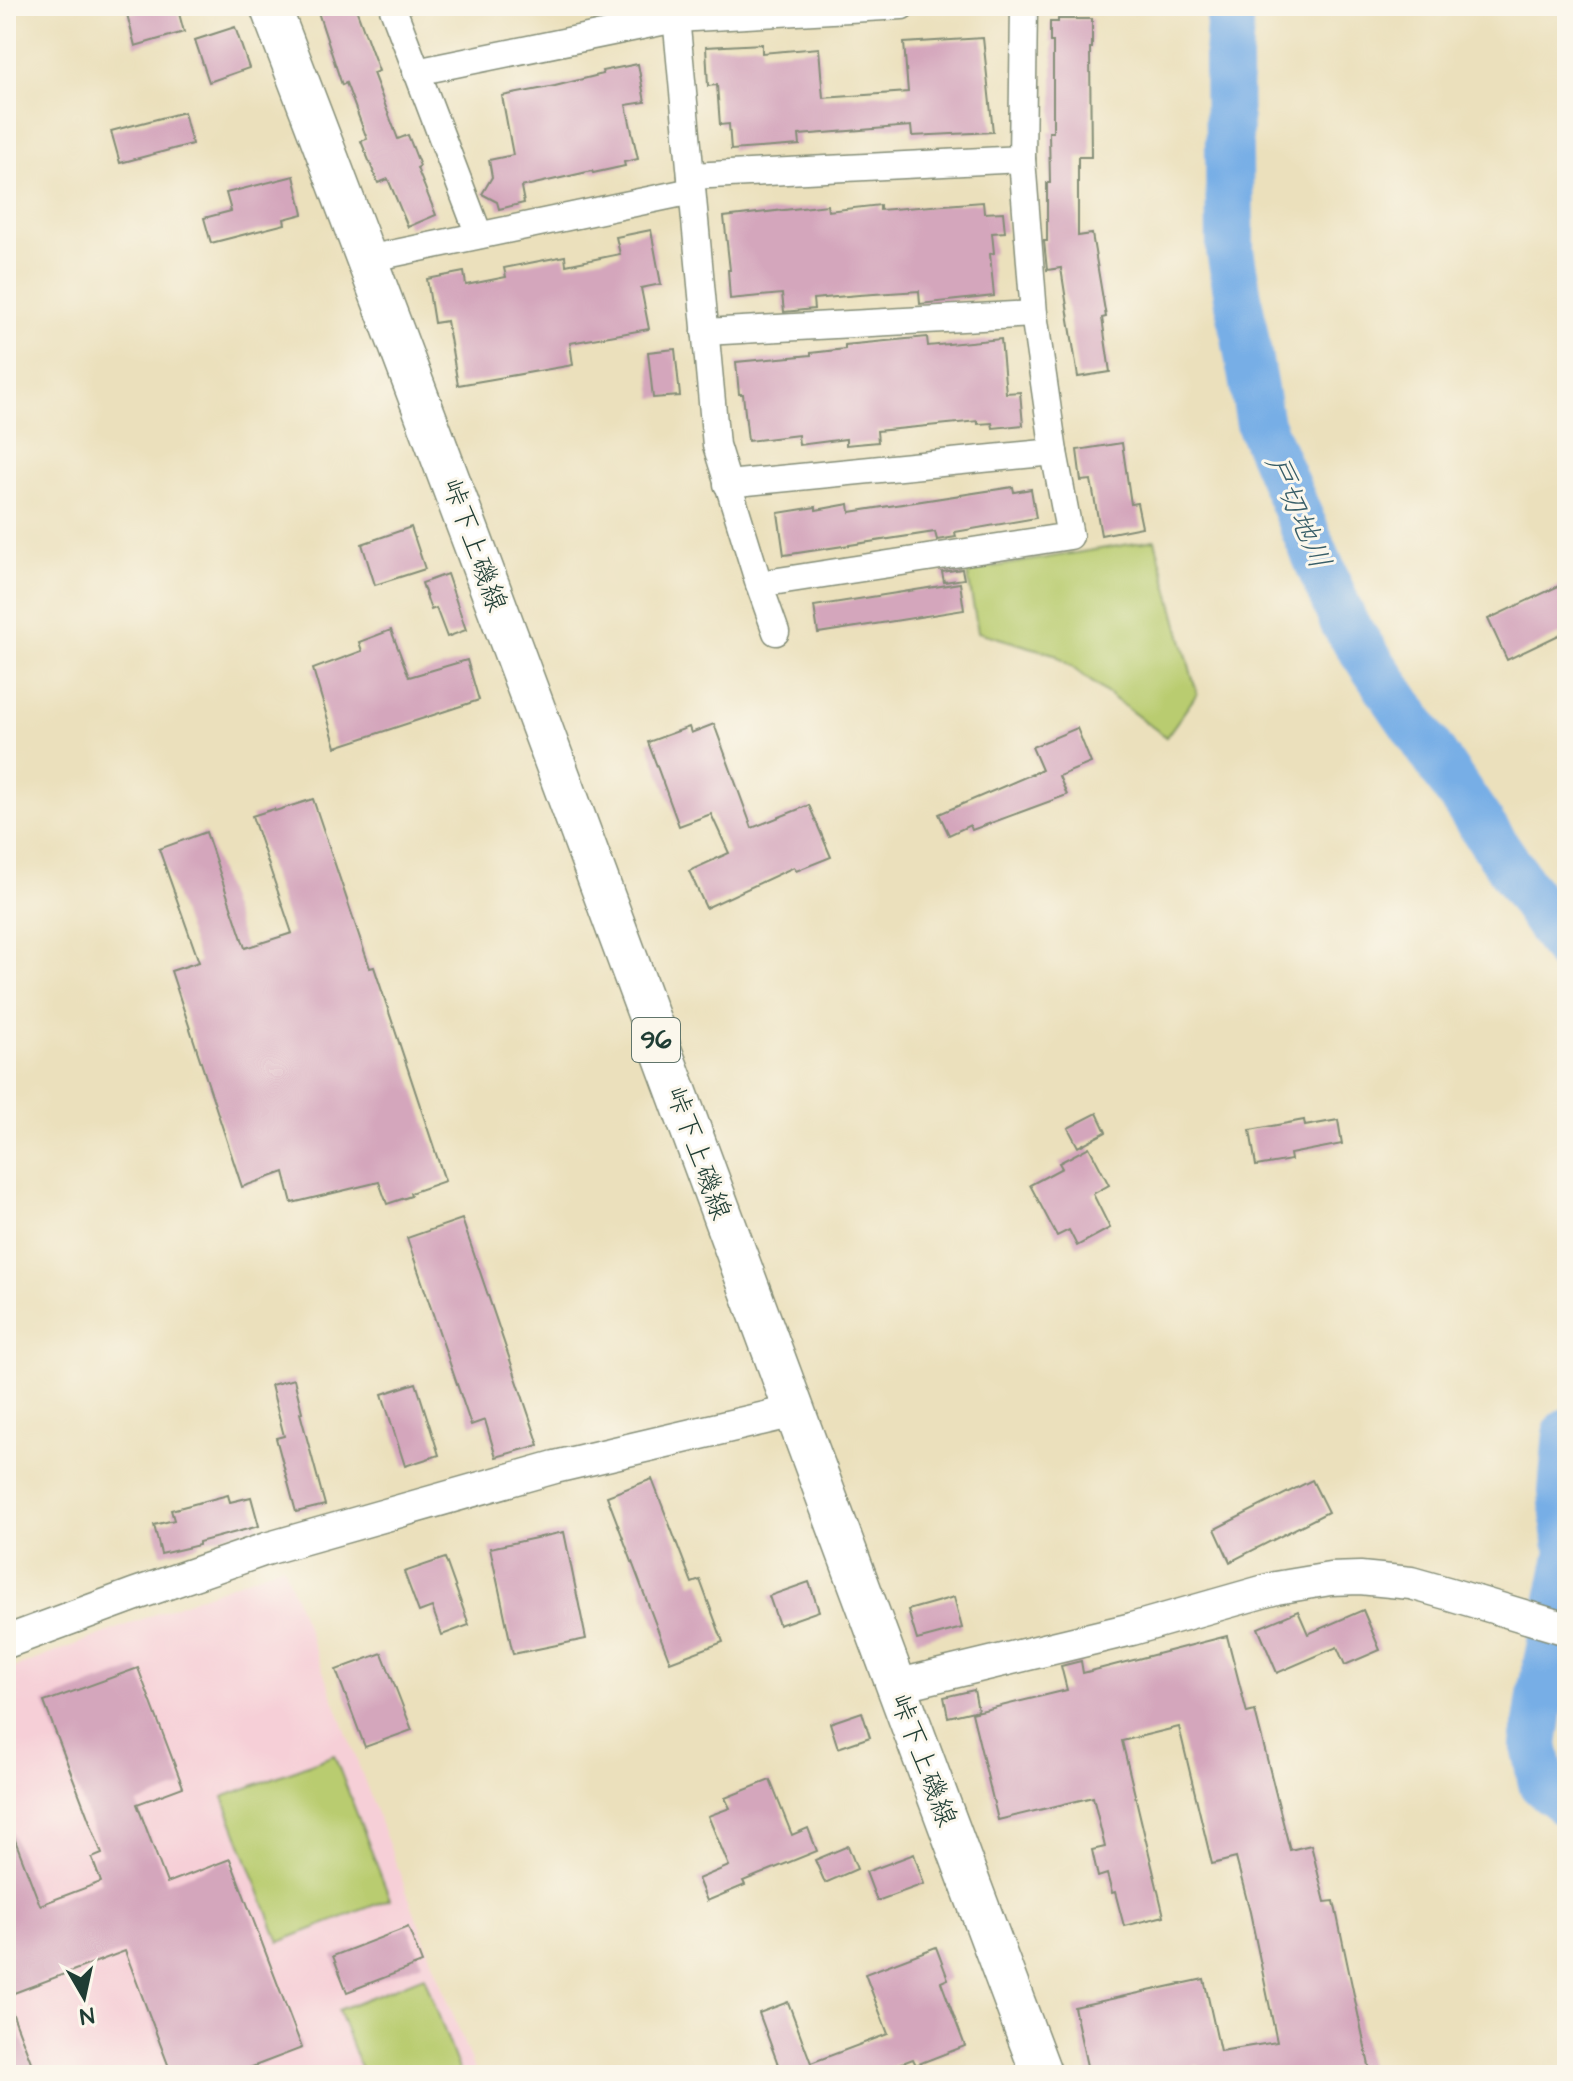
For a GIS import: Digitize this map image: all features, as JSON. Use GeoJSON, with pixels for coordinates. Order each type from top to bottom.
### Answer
{"type":"FeatureCollection","features":[{"type":"Feature","properties":{"kind":"main road","name":"峠下上磯線"},"geometry":{"type":"LineString","coordinates":[[270,6],[367,259],[1042,2075]]}},
{"type":"Feature","properties":{"kind":"street"},"geometry":{"type":"LineString","coordinates":[[392,6],[479,235]]}},
{"type":"Feature","properties":{"kind":"street"},"geometry":{"type":"LineString","coordinates":[[416,72],[675,12],[902,6]]}},
{"type":"Feature","properties":{"kind":"street"},"geometry":{"type":"LineString","coordinates":[[759,584],[1070,536],[1034,314],[1022,159],[1024,6]]}},
{"type":"Feature","properties":{"kind":"street"},"geometry":{"type":"LineString","coordinates":[[675,12],[716,445],[776,632]]}},
{"type":"Feature","properties":{"kind":"street"},"geometry":{"type":"LineString","coordinates":[[367,259],[692,184],[1022,159]]}},
{"type":"Feature","properties":{"kind":"street"},"geometry":{"type":"LineString","coordinates":[[705,332],[1034,314]]}},
{"type":"Feature","properties":{"kind":"street"},"geometry":{"type":"LineString","coordinates":[[727,484],[1054,452]]}},
{"type":"Feature","properties":{"kind":"street"},"geometry":{"type":"LineString","coordinates":[[6,1642],[266,1549],[555,1467],[795,1411]]}},
{"type":"Feature","properties":{"kind":"street"},"geometry":{"type":"LineString","coordinates":[[895,1686],[1132,1629],[1305,1582],[1360,1578],[1399,1582],[1567,1629]]}},
{"type":"Feature","properties":{"kind":"shaded area"},"geometry":{"type":"Polygon","coordinates":[[[283,1565],[476,2075],[6,2075],[6,1671],[283,1565]]]}},
{"type":"Feature","properties":{"kind":"green space"},"geometry":{"type":"Polygon","coordinates":[[[1155,540],[1197,694],[1166,737],[1054,654],[978,632],[967,571],[1155,540]]]}},
{"type":"Feature","properties":{"kind":"green space"},"geometry":{"type":"Polygon","coordinates":[[[334,1755],[390,1899],[279,1942],[223,1797],[334,1755]]]}},
{"type":"Feature","properties":{"kind":"green space"},"geometry":{"type":"Polygon","coordinates":[[[424,1976],[461,2075],[363,2075],[338,2010],[424,1976]]]}},
{"type":"Feature","properties":{"kind":"building"},"geometry":{"type":"Polygon","coordinates":[[[157,6],[177,6],[184,32],[135,46],[127,14],[157,6]]]}},
{"type":"Feature","properties":{"kind":"building"},"geometry":{"type":"Polygon","coordinates":[[[316,6],[355,6],[379,71],[373,73],[398,139],[408,135],[420,166],[417,168],[436,215],[408,227],[388,179],[378,183],[361,141],[367,139],[346,83],[342,85],[316,6]]]}},
{"type":"Feature","properties":{"kind":"building"},"geometry":{"type":"Polygon","coordinates":[[[1058,19],[1092,19],[1091,157],[1078,157],[1078,236],[1092,234],[1106,317],[1102,318],[1110,372],[1078,377],[1061,268],[1047,270],[1044,241],[1047,241],[1047,183],[1050,183],[1049,132],[1053,132],[1053,42],[1050,42],[1050,22],[1058,22],[1058,19]]]}},
{"type":"Feature","properties":{"kind":"building"},"geometry":{"type":"Polygon","coordinates":[[[235,27],[249,68],[209,82],[195,40],[235,27]]]}},
{"type":"Feature","properties":{"kind":"building"},"geometry":{"type":"Polygon","coordinates":[[[983,38],[993,132],[912,136],[911,126],[799,135],[800,145],[731,150],[729,124],[720,125],[717,85],[708,86],[706,47],[762,44],[762,53],[819,48],[823,98],[908,92],[904,43],[983,38]]]}},
{"type":"Feature","properties":{"kind":"building"},"geometry":{"type":"Polygon","coordinates":[[[638,64],[645,102],[626,105],[638,159],[624,162],[625,166],[521,187],[524,203],[499,209],[497,202],[482,194],[492,177],[489,160],[513,155],[502,96],[555,86],[603,74],[602,71],[638,64]]]}},
{"type":"Feature","properties":{"kind":"building"},"geometry":{"type":"Polygon","coordinates":[[[184,112],[192,144],[120,163],[111,131],[184,112]]]}},
{"type":"Feature","properties":{"kind":"building"},"geometry":{"type":"Polygon","coordinates":[[[294,176],[303,214],[284,219],[285,224],[211,243],[204,218],[231,211],[226,193],[294,176]]]}},
{"type":"Feature","properties":{"kind":"building"},"geometry":{"type":"Polygon","coordinates":[[[983,202],[984,213],[1003,212],[1005,232],[992,233],[994,253],[990,254],[994,296],[920,304],[919,291],[859,295],[813,299],[814,309],[784,312],[782,294],[730,299],[724,217],[827,205],[828,211],[880,205],[880,210],[983,202]]]}},
{"type":"Feature","properties":{"kind":"building"},"geometry":{"type":"Polygon","coordinates":[[[651,230],[661,284],[641,288],[649,329],[570,343],[573,365],[458,385],[447,321],[434,323],[427,279],[464,272],[466,285],[506,277],[504,268],[565,256],[566,265],[620,254],[616,237],[651,230]]]}},
{"type":"Feature","properties":{"kind":"building"},"geometry":{"type":"Polygon","coordinates":[[[927,337],[928,346],[1001,339],[1006,393],[1020,392],[1023,425],[993,428],[992,423],[978,424],[978,421],[877,431],[878,442],[846,445],[846,439],[799,445],[798,435],[748,441],[736,362],[811,355],[845,349],[845,345],[927,337]]]}},
{"type":"Feature","properties":{"kind":"building"},"geometry":{"type":"Polygon","coordinates":[[[675,349],[680,396],[653,398],[648,352],[675,349]]]}},
{"type":"Feature","properties":{"kind":"building"},"geometry":{"type":"Polygon","coordinates":[[[1122,443],[1131,504],[1137,503],[1142,527],[1101,535],[1091,480],[1081,481],[1077,450],[1122,443]]]}},
{"type":"Feature","properties":{"kind":"building"},"geometry":{"type":"Polygon","coordinates":[[[1013,487],[1014,492],[1031,489],[1036,518],[955,532],[956,537],[937,540],[935,532],[784,555],[778,513],[849,504],[850,512],[1013,487]]]}},
{"type":"Feature","properties":{"kind":"building"},"geometry":{"type":"Polygon","coordinates":[[[411,527],[425,569],[375,585],[362,544],[411,527]]]}},
{"type":"Feature","properties":{"kind":"building"},"geometry":{"type":"Polygon","coordinates":[[[962,569],[964,579],[944,582],[942,572],[962,569]]]}},
{"type":"Feature","properties":{"kind":"building"},"geometry":{"type":"Polygon","coordinates":[[[447,574],[466,630],[447,637],[436,608],[431,610],[422,583],[447,574]]]}},
{"type":"Feature","properties":{"kind":"building"},"geometry":{"type":"Polygon","coordinates":[[[1567,582],[1567,631],[1507,660],[1488,619],[1567,582]]]}},
{"type":"Feature","properties":{"kind":"building"},"geometry":{"type":"Polygon","coordinates":[[[960,583],[964,610],[818,633],[814,606],[960,583]]]}},
{"type":"Feature","properties":{"kind":"building"},"geometry":{"type":"Polygon","coordinates":[[[391,630],[409,677],[467,660],[479,700],[336,747],[313,669],[362,651],[359,642],[391,630]]]}},
{"type":"Feature","properties":{"kind":"building"},"geometry":{"type":"Polygon","coordinates":[[[714,724],[752,828],[809,805],[831,857],[796,871],[794,867],[706,908],[689,871],[729,853],[711,814],[679,826],[648,742],[689,727],[691,733],[714,724]]]}},
{"type":"Feature","properties":{"kind":"building"},"geometry":{"type":"Polygon","coordinates":[[[1077,728],[1091,763],[1059,776],[1067,795],[972,830],[970,825],[949,835],[939,814],[1042,770],[1032,747],[1077,728]]]}},
{"type":"Feature","properties":{"kind":"building"},"geometry":{"type":"Polygon","coordinates":[[[313,799],[370,968],[374,967],[445,1181],[387,1204],[379,1182],[292,1203],[284,1172],[242,1187],[171,971],[199,962],[159,849],[206,832],[245,948],[292,933],[252,816],[313,799]]]}},
{"type":"Feature","properties":{"kind":"building"},"geometry":{"type":"Polygon","coordinates":[[[1097,1113],[1106,1132],[1078,1147],[1068,1128],[1097,1113]]]}},
{"type":"Feature","properties":{"kind":"building"},"geometry":{"type":"Polygon","coordinates":[[[1304,1120],[1305,1126],[1338,1120],[1342,1144],[1290,1154],[1291,1160],[1256,1166],[1250,1130],[1304,1120]]]}},
{"type":"Feature","properties":{"kind":"building"},"geometry":{"type":"Polygon","coordinates":[[[1089,1147],[1109,1185],[1093,1194],[1110,1228],[1077,1246],[1069,1230],[1057,1236],[1030,1185],[1062,1168],[1059,1163],[1089,1147]]]}},
{"type":"Feature","properties":{"kind":"building"},"geometry":{"type":"Polygon","coordinates":[[[462,1219],[539,1445],[496,1457],[485,1420],[471,1425],[407,1238],[462,1219]]]}},
{"type":"Feature","properties":{"kind":"building"},"geometry":{"type":"Polygon","coordinates":[[[294,1379],[325,1505],[296,1512],[276,1438],[284,1436],[271,1385],[294,1379]]]}},
{"type":"Feature","properties":{"kind":"building"},"geometry":{"type":"Polygon","coordinates":[[[416,1383],[439,1455],[405,1466],[382,1394],[416,1383]]]}},
{"type":"Feature","properties":{"kind":"building"},"geometry":{"type":"Polygon","coordinates":[[[652,1479],[692,1583],[700,1580],[723,1642],[670,1662],[607,1496],[652,1479]]]}},
{"type":"Feature","properties":{"kind":"building"},"geometry":{"type":"Polygon","coordinates":[[[1312,1480],[1328,1512],[1230,1562],[1215,1529],[1312,1480]]]}},
{"type":"Feature","properties":{"kind":"building"},"geometry":{"type":"Polygon","coordinates":[[[228,1495],[230,1502],[251,1497],[259,1526],[161,1554],[154,1525],[174,1520],[171,1510],[228,1495]]]}},
{"type":"Feature","properties":{"kind":"building"},"geometry":{"type":"Polygon","coordinates":[[[564,1532],[586,1639],[513,1654],[490,1548],[564,1532]]]}},
{"type":"Feature","properties":{"kind":"building"},"geometry":{"type":"Polygon","coordinates":[[[445,1558],[469,1625],[442,1635],[432,1607],[419,1612],[404,1572],[445,1558]]]}},
{"type":"Feature","properties":{"kind":"building"},"geometry":{"type":"Polygon","coordinates":[[[809,1582],[819,1611],[779,1625],[769,1596],[809,1582]]]}},
{"type":"Feature","properties":{"kind":"building"},"geometry":{"type":"Polygon","coordinates":[[[954,1597],[962,1628],[917,1640],[908,1610],[954,1597]]]}},
{"type":"Feature","properties":{"kind":"building"},"geometry":{"type":"Polygon","coordinates":[[[1363,1610],[1380,1650],[1345,1665],[1337,1647],[1277,1673],[1258,1628],[1298,1611],[1308,1634],[1363,1610]]]}},
{"type":"Feature","properties":{"kind":"building"},"geometry":{"type":"Polygon","coordinates":[[[1227,1636],[1247,1713],[1255,1711],[1290,1850],[1311,1845],[1325,1902],[1334,1901],[1371,2075],[1200,2075],[1199,2065],[1152,2075],[1089,2075],[1074,2007],[1204,1979],[1220,2051],[1277,2042],[1236,1858],[1212,1864],[1179,1727],[1122,1741],[1164,1916],[1124,1926],[1107,1874],[1098,1877],[1092,1850],[1105,1847],[1093,1797],[998,1820],[972,1713],[1067,1690],[1061,1666],[1081,1661],[1083,1673],[1227,1636]]]}},
{"type":"Feature","properties":{"kind":"building"},"geometry":{"type":"Polygon","coordinates":[[[382,1653],[412,1730],[365,1747],[336,1670],[382,1653]]]}},
{"type":"Feature","properties":{"kind":"building"},"geometry":{"type":"Polygon","coordinates":[[[138,1668],[183,1787],[137,1804],[167,1883],[230,1859],[302,2048],[231,2075],[172,2075],[125,1951],[6,1996],[6,1822],[40,1905],[101,1882],[92,1858],[102,1854],[44,1702],[138,1668]]]}},
{"type":"Feature","properties":{"kind":"building"},"geometry":{"type":"Polygon","coordinates":[[[974,1690],[978,1710],[948,1717],[944,1697],[974,1690]]]}},
{"type":"Feature","properties":{"kind":"building"},"geometry":{"type":"Polygon","coordinates":[[[862,1712],[870,1737],[838,1748],[830,1723],[862,1712]]]}},
{"type":"Feature","properties":{"kind":"building"},"geometry":{"type":"Polygon","coordinates":[[[770,1780],[792,1835],[808,1828],[817,1851],[743,1881],[745,1885],[707,1901],[698,1879],[729,1866],[708,1816],[730,1808],[725,1798],[770,1780]]]}},
{"type":"Feature","properties":{"kind":"building"},"geometry":{"type":"Polygon","coordinates":[[[848,1846],[857,1869],[825,1883],[815,1860],[848,1846]]]}},
{"type":"Feature","properties":{"kind":"building"},"geometry":{"type":"Polygon","coordinates":[[[914,1854],[924,1884],[877,1901],[866,1872],[914,1854]]]}},
{"type":"Feature","properties":{"kind":"building"},"geometry":{"type":"Polygon","coordinates":[[[408,1927],[422,1963],[347,1992],[333,1956],[408,1927]]]}},
{"type":"Feature","properties":{"kind":"building"},"geometry":{"type":"Polygon","coordinates":[[[936,1947],[948,1979],[941,1982],[965,2046],[916,2065],[913,2059],[870,2075],[782,2075],[759,2013],[788,2002],[811,2063],[888,2034],[865,1974],[936,1947]]]}},
{"type":"Feature","properties":{"kind":"building"},"geometry":{"type":"Polygon","coordinates":[[[8,2002],[36,2075],[6,2075],[8,2002]]]}},
{"type":"Feature","properties":{"kind":"waterway","name":"戸切地川"},"geometry":{"type":"LineString","coordinates":[[1231,6],[1228,58],[1230,251],[1260,424],[1344,623],[1567,951]]}},
{"type":"Feature","properties":{"kind":"waterway","name":"戸切地川"},"geometry":{"type":"LineString","coordinates":[[1567,1432],[1562,1492],[1567,1541]]}},
{"type":"Feature","properties":{"kind":"waterway","name":"戸切地川"},"geometry":{"type":"LineString","coordinates":[[1567,1566],[1543,1682],[1534,1745],[1542,1783],[1567,1803]]}}]}
